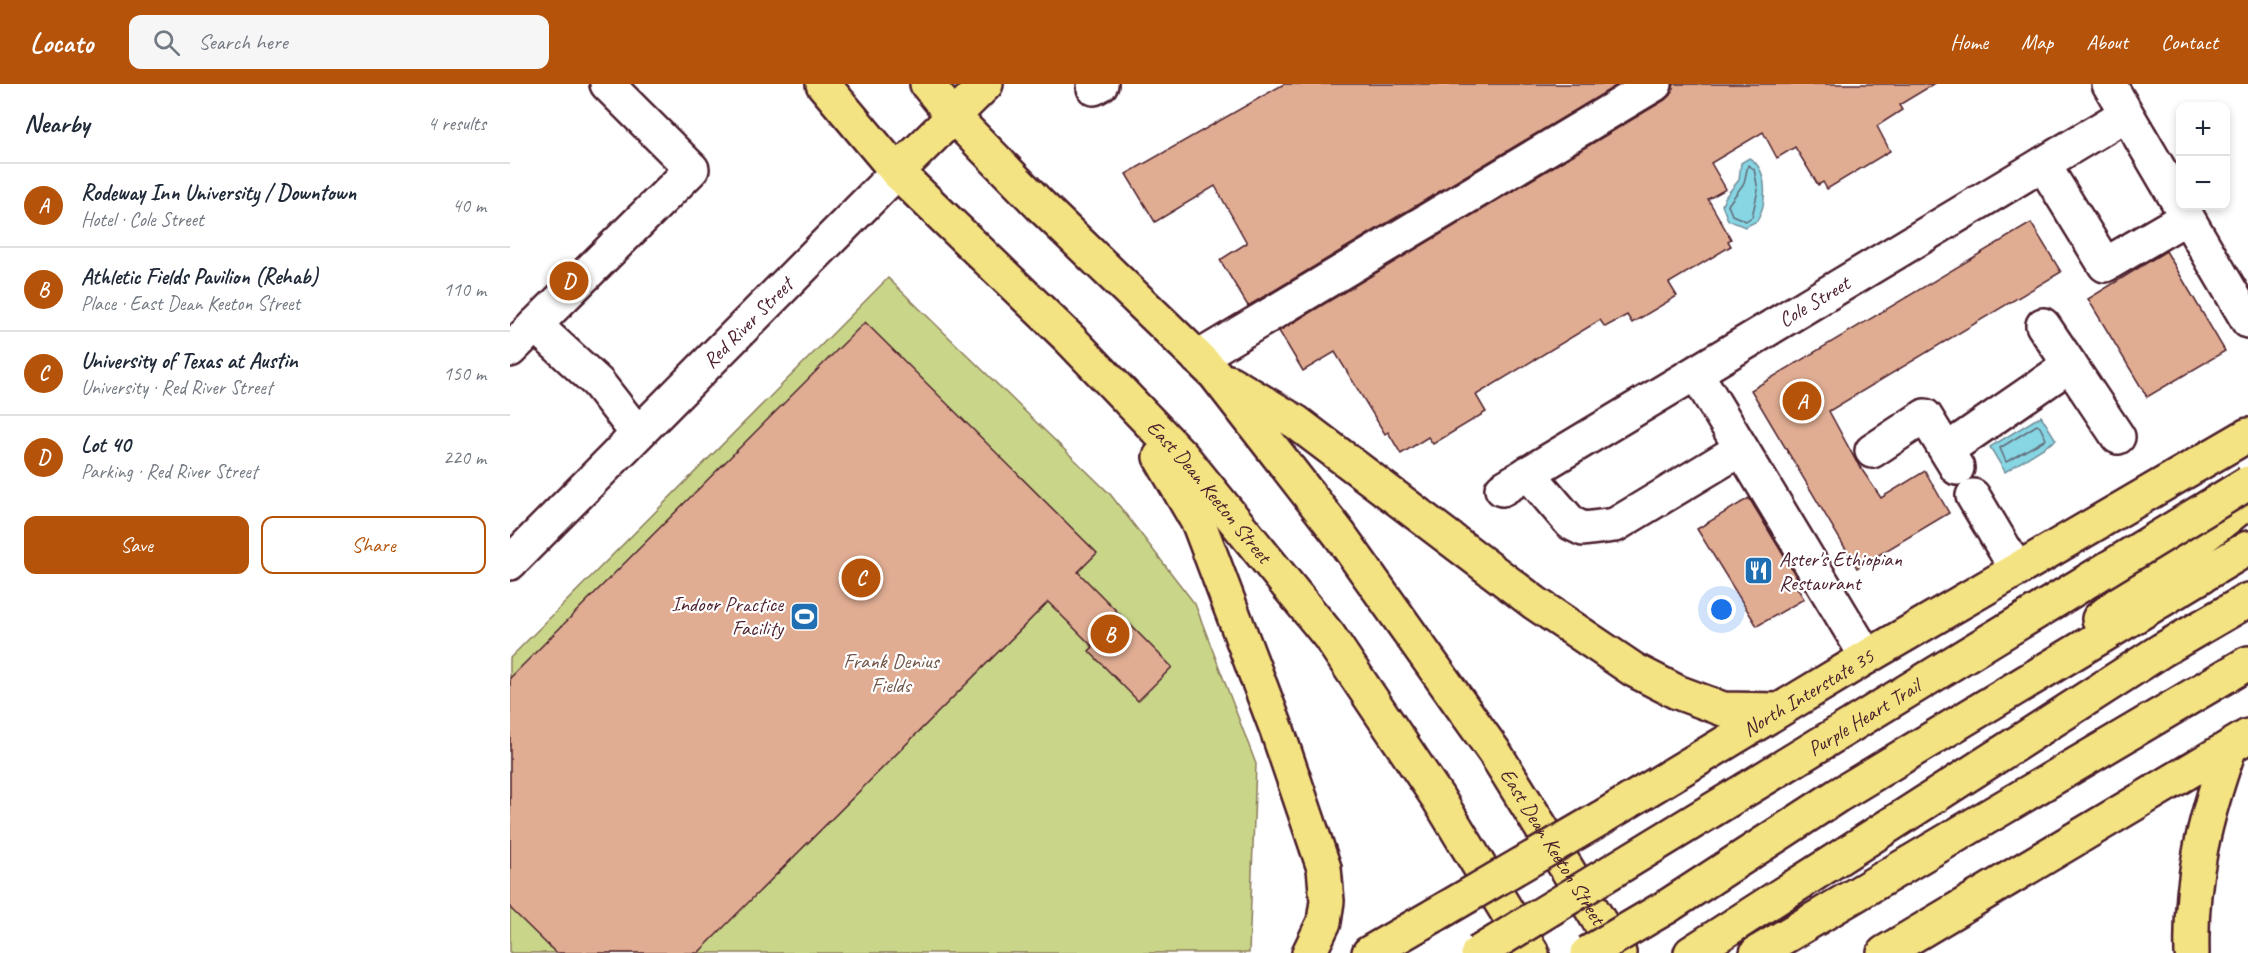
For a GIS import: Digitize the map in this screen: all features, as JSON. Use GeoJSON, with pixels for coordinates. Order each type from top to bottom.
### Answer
{"type":"FeatureCollection","features":[{"type":"Feature","properties":{"kind":"main road","name":"East Dean Keeton Street"},"geometry":{"type":"LineString","coordinates":[[823,84],[897,172],[1070,339],[1183,457],[1329,636],[1438,798],[1532,953]]}},
{"type":"Feature","properties":{"kind":"main road","name":"East Dean Keeton Street"},"geometry":{"type":"LineString","coordinates":[[927,84],[953,116],[1206,366],[1340,535],[1495,753],[1619,953]]}},
{"type":"Feature","properties":{"kind":"main road","name":"Red River Street"},"geometry":{"type":"LineString","coordinates":[[897,172],[986,84]]}},
{"type":"Feature","properties":{"kind":"main road"},"geometry":{"type":"LineString","coordinates":[[1070,339],[1139,426],[1175,479],[1199,524],[1277,730],[1324,868],[1327,901],[1324,921],[1309,953]]}},
{"type":"Feature","properties":{"kind":"main road"},"geometry":{"type":"LineString","coordinates":[[1206,366],[1296,422],[1535,603],[1634,670],[1677,692],[1723,709],[1778,710]]}},
{"type":"Feature","properties":{"kind":"main road","name":"North Interstate 35"},"geometry":{"type":"LineString","coordinates":[[1369,953],[1600,818],[1867,657],[2248,435]]}},
{"type":"Feature","properties":{"kind":"main road","name":"Purple Heart Trail"},"geometry":{"type":"LineString","coordinates":[[1478,953],[2248,483]]}},
{"type":"Feature","properties":{"kind":"main road"},"geometry":{"type":"LineString","coordinates":[[1999,700],[2248,501]]}},
{"type":"Feature","properties":{"kind":"main road"},"geometry":{"type":"LineString","coordinates":[[1588,953],[1668,906],[1837,796],[2248,548]]}},
{"type":"Feature","properties":{"kind":"main road"},"geometry":{"type":"LineString","coordinates":[[1691,953],[2152,657],[2248,600]]}},
{"type":"Feature","properties":{"kind":"main road"},"geometry":{"type":"LineString","coordinates":[[1757,953],[2248,663]]}},
{"type":"Feature","properties":{"kind":"main road"},"geometry":{"type":"LineString","coordinates":[[1884,953],[2239,742]]}},
{"type":"Feature","properties":{"kind":"main road"},"geometry":{"type":"LineString","coordinates":[[2192,953],[2194,873],[2209,807],[2239,742]]}},
{"type":"Feature","properties":{"kind":"street"},"geometry":{"type":"LineString","coordinates":[[510,350],[692,169],[607,84]]}},
{"type":"Feature","properties":{"kind":"street"},"geometry":{"type":"LineString","coordinates":[[1206,366],[1655,84]]}},
{"type":"Feature","properties":{"kind":"street"},"geometry":{"type":"LineString","coordinates":[[2109,84],[2176,191]]}},
{"type":"Feature","properties":{"kind":"street","name":"Cole Street"},"geometry":{"type":"LineString","coordinates":[[1742,449],[1615,525],[1583,529],[1571,523],[1515,481],[2126,114]]}},
{"type":"Feature","properties":{"kind":"street"},"geometry":{"type":"LineString","coordinates":[[2043,164],[2105,265],[2176,201]]}},
{"type":"Feature","properties":{"kind":"street","name":"Red River Street"},"geometry":{"type":"LineString","coordinates":[[510,563],[897,172]]}},
{"type":"Feature","properties":{"kind":"street"},"geometry":{"type":"LineString","coordinates":[[2187,210],[2248,321]]}},
{"type":"Feature","properties":{"kind":"street"},"geometry":{"type":"LineString","coordinates":[[535,325],[598,383],[637,433]]}},
{"type":"Feature","properties":{"kind":"street"},"geometry":{"type":"LineString","coordinates":[[2043,325],[2118,437]]}},
{"type":"Feature","properties":{"kind":"street"},"geometry":{"type":"LineString","coordinates":[[1959,471],[2070,365]]}},
{"type":"Feature","properties":{"kind":"street"},"geometry":{"type":"LineString","coordinates":[[1696,373],[1867,657]]}},
{"type":"Feature","properties":{"kind":"street"},"geometry":{"type":"LineString","coordinates":[[1872,451],[1926,416],[2018,570]]}},
{"type":"Feature","properties":{"kind":"green space","name":"Frank Denius Fields"},"geometry":{"type":"Polygon","coordinates":[[[888,278],[1110,494],[1195,604],[1256,764],[1249,953],[510,953],[510,658],[888,278]]]}},
{"type":"Feature","properties":{"kind":"water"},"geometry":{"type":"Polygon","coordinates":[[[1749,158],[1760,170],[1764,196],[1757,221],[1745,227],[1728,220],[1722,205],[1739,180],[1741,163],[1749,158]]]}},
{"type":"Feature","properties":{"kind":"water"},"geometry":{"type":"Polygon","coordinates":[[[2041,416],[2056,440],[2005,472],[1990,447],[2041,416]]]}},
{"type":"Feature","properties":{"kind":"building"},"geometry":{"type":"Polygon","coordinates":[[[1284,84],[1619,84],[1248,306],[1220,260],[1247,243],[1215,186],[1155,222],[1126,174],[1284,84]]]}},
{"type":"Feature","properties":{"kind":"building"},"geometry":{"type":"Polygon","coordinates":[[[1674,84],[1934,84],[1899,105],[1902,110],[1877,126],[1890,151],[1827,189],[1823,182],[1818,185],[1795,147],[1777,158],[1763,132],[1711,163],[1726,189],[1708,199],[1731,239],[1728,241],[1731,246],[1669,283],[1677,296],[1632,323],[1627,315],[1605,327],[1600,320],[1476,395],[1486,412],[1433,444],[1428,437],[1401,454],[1388,432],[1385,434],[1335,352],[1303,371],[1279,331],[1665,100],[1671,94],[1674,84]]]}},
{"type":"Feature","properties":{"kind":"building"},"geometry":{"type":"Polygon","coordinates":[[[2031,223],[2061,272],[1829,411],[1856,461],[1881,498],[1925,471],[1949,513],[1857,568],[1751,390],[2031,223]]]}},
{"type":"Feature","properties":{"kind":"building"},"geometry":{"type":"Polygon","coordinates":[[[2166,251],[2225,351],[2147,397],[2088,299],[2166,251]]]}},
{"type":"Feature","properties":{"kind":"building","name":"Indoor Practice Facility"},"geometry":{"type":"Polygon","coordinates":[[[865,322],[1097,553],[1078,572],[1172,667],[1138,701],[1089,651],[1093,647],[1048,602],[698,953],[556,953],[510,908],[510,678],[865,322]]]}},
{"type":"Feature","properties":{"kind":"building","name":"Aster's Ethiopian Restaurant"},"geometry":{"type":"Polygon","coordinates":[[[1749,498],[1800,583],[1796,586],[1804,599],[1757,626],[1697,529],[1749,498]]]}},
{"type":"Feature","properties":{"kind":"place","name":"Lot 40"},"geometry":{"type":"Point","coordinates":[569,281]}},
{"type":"Feature","properties":{"kind":"place","name":"Rodeway Inn University / Downtown"},"geometry":{"type":"Point","coordinates":[1802,401]}},
{"type":"Feature","properties":{"kind":"place","name":"Aster's Ethiopian Restaurant"},"geometry":{"type":"Point","coordinates":[1758,571]}},
{"type":"Feature","properties":{"kind":"place","name":"University of Texas at Austin"},"geometry":{"type":"Point","coordinates":[861,578]}},
{"type":"Feature","properties":{"kind":"place","name":"Indoor Practice Facility"},"geometry":{"type":"Point","coordinates":[804,616]}},
{"type":"Feature","properties":{"kind":"place","name":"Athletic Fields Pavilion (Rehab)"},"geometry":{"type":"Point","coordinates":[1110,634]}}]}
